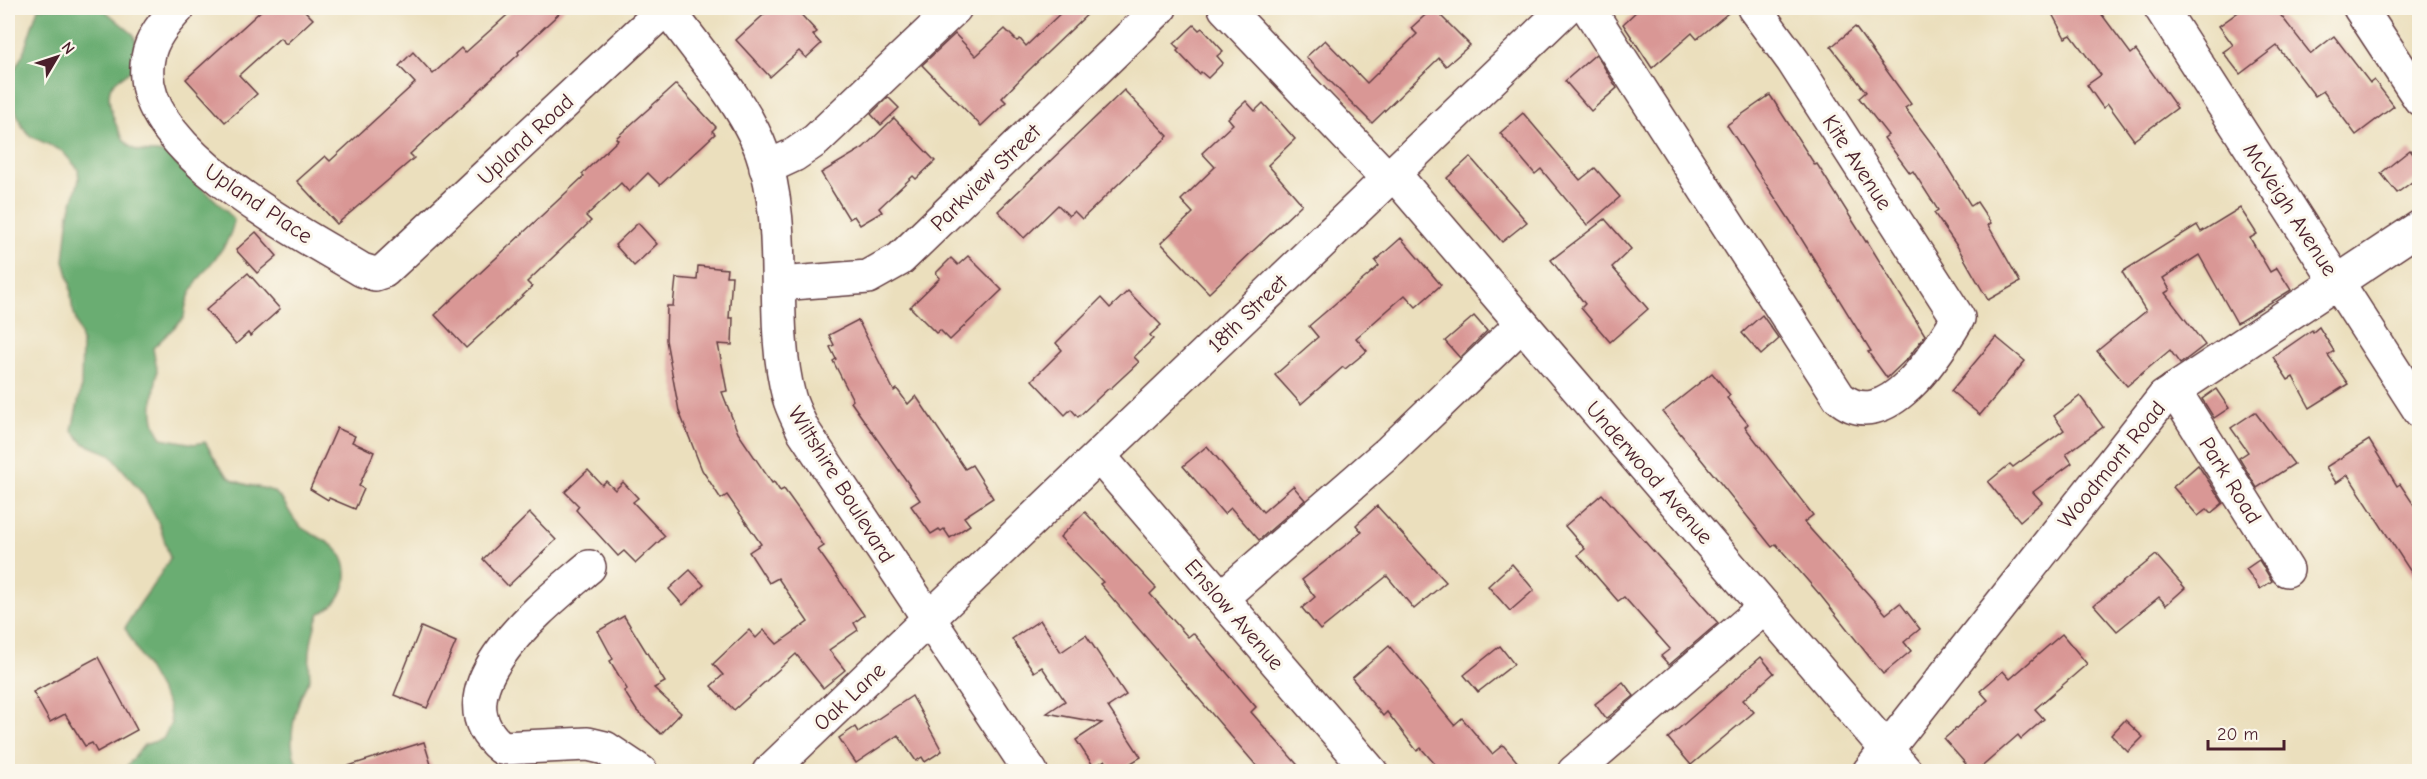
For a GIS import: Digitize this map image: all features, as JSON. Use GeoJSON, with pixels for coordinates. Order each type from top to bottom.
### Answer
{"type":"FeatureCollection","features":[{"type":"Feature","properties":{"kind":"street","name":"Upland Place"},"geometry":{"type":"LineString","coordinates":[[178,8],[154,39],[148,57],[146,75],[150,95],[180,142],[202,165],[258,207],[362,270],[375,274],[384,271]]}},
{"type":"Feature","properties":{"kind":"street","name":"Upland Road"},"geometry":{"type":"LineString","coordinates":[[384,271],[666,8]]}},
{"type":"Feature","properties":{"kind":"street","name":"Wiltshire Boulevard"},"geometry":{"type":"LineString","coordinates":[[666,8],[739,106],[751,126],[766,168],[772,200],[779,284],[780,343],[789,400],[803,430],[1030,771]]}},
{"type":"Feature","properties":{"kind":"street"},"geometry":{"type":"LineString","coordinates":[[766,168],[794,155],[816,140],[955,8]]}},
{"type":"Feature","properties":{"kind":"street","name":"Parkview Street"},"geometry":{"type":"LineString","coordinates":[[779,284],[868,277],[893,265],[1160,8]]}},
{"type":"Feature","properties":{"kind":"street","name":"Underwood Avenue"},"geometry":{"type":"LineString","coordinates":[[1225,8],[1390,176],[1522,324],[1765,607],[1887,764]]}},
{"type":"Feature","properties":{"kind":"street","name":"18th Street"},"geometry":{"type":"LineString","coordinates":[[929,620],[1566,8]]}},
{"type":"Feature","properties":{"kind":"street","name":"Kite Avenue"},"geometry":{"type":"LineString","coordinates":[[1588,8],[1839,397],[1859,409],[1872,407],[1889,399],[1912,383],[1928,366],[1958,318],[1792,61],[1754,8]]}},
{"type":"Feature","properties":{"kind":"street","name":"McVeigh Avenue"},"geometry":{"type":"LineString","coordinates":[[2161,8],[2420,411]]}},
{"type":"Feature","properties":{"kind":"street"},"geometry":{"type":"LineString","coordinates":[[2360,8],[2420,99]]}},
{"type":"Feature","properties":{"kind":"street","name":"Woodmont Road"},"geometry":{"type":"LineString","coordinates":[[1887,764],[2152,409],[2174,390],[2420,227]]}},
{"type":"Feature","properties":{"kind":"street"},"geometry":{"type":"LineString","coordinates":[[1221,598],[1390,451],[1522,324]]}},
{"type":"Feature","properties":{"kind":"street","name":"Park Road"},"geometry":{"type":"LineString","coordinates":[[2174,390],[2287,570]]}},
{"type":"Feature","properties":{"kind":"street","name":"Enslow Avenue"},"geometry":{"type":"LineString","coordinates":[[1099,456],[1371,771]]}},
{"type":"Feature","properties":{"kind":"street"},"geometry":{"type":"LineString","coordinates":[[589,567],[527,620],[501,650],[483,691],[483,724],[490,738],[502,748],[588,744],[605,748],[641,771]]}},
{"type":"Feature","properties":{"kind":"street"},"geometry":{"type":"LineString","coordinates":[[1574,771],[1765,607]]}},
{"type":"Feature","properties":{"kind":"street","name":"Oak Lane"},"geometry":{"type":"LineString","coordinates":[[769,771],[929,620]]}},
{"type":"Feature","properties":{"kind":"green space"},"geometry":{"type":"Polygon","coordinates":[[[38,8],[102,8],[134,35],[137,45],[135,68],[117,80],[110,89],[110,104],[115,123],[125,140],[136,150],[159,152],[170,157],[234,220],[217,257],[192,290],[184,318],[153,348],[157,366],[153,398],[154,422],[162,438],[194,444],[205,442],[228,476],[242,484],[267,489],[277,494],[301,527],[324,540],[342,557],[346,576],[344,586],[335,602],[320,613],[314,629],[309,662],[310,679],[300,700],[293,726],[293,751],[303,771],[123,771],[144,745],[163,739],[171,723],[168,705],[125,628],[170,558],[159,524],[143,494],[110,454],[83,443],[72,430],[81,389],[82,342],[72,306],[70,283],[64,261],[69,213],[79,180],[78,169],[62,151],[30,136],[22,126],[11,99],[12,74],[23,54],[38,8]]]}},
{"type":"Feature","properties":{"kind":"building"},"geometry":{"type":"Polygon","coordinates":[[[264,8],[302,8],[313,19],[286,44],[280,38],[239,75],[257,94],[225,122],[186,79],[264,8]]]}},
{"type":"Feature","properties":{"kind":"building"},"geometry":{"type":"Polygon","coordinates":[[[515,8],[565,8],[518,52],[519,54],[410,154],[414,158],[337,224],[297,181],[325,156],[330,161],[415,83],[399,66],[413,52],[433,74],[461,48],[465,53],[515,8]]]}},
{"type":"Feature","properties":{"kind":"building"},"geometry":{"type":"Polygon","coordinates":[[[771,8],[795,8],[817,32],[813,35],[821,44],[806,58],[799,51],[770,77],[736,40],[771,8]]]}},
{"type":"Feature","properties":{"kind":"building"},"geometry":{"type":"Polygon","coordinates":[[[1066,8],[1094,8],[1002,98],[1006,102],[981,126],[922,65],[955,34],[976,56],[1005,29],[1026,46],[1066,8]]]}},
{"type":"Feature","properties":{"kind":"building"},"geometry":{"type":"Polygon","coordinates":[[[1433,8],[1470,45],[1446,66],[1439,58],[1372,123],[1306,57],[1325,40],[1367,83],[1417,34],[1411,28],[1433,8]]]}},
{"type":"Feature","properties":{"kind":"building"},"geometry":{"type":"Polygon","coordinates":[[[1640,8],[1734,8],[1697,39],[1692,33],[1652,68],[1623,24],[1640,8]]]}},
{"type":"Feature","properties":{"kind":"building"},"geometry":{"type":"Polygon","coordinates":[[[2049,8],[2097,8],[2131,54],[2136,50],[2177,108],[2134,140],[2108,104],[2103,108],[2087,85],[2101,75],[2071,35],[2065,38],[2049,8]]]}},
{"type":"Feature","properties":{"kind":"building"},"geometry":{"type":"Polygon","coordinates":[[[2244,8],[2275,8],[2311,54],[2334,36],[2370,83],[2374,80],[2394,106],[2356,135],[2323,91],[2315,96],[2277,46],[2240,74],[2223,52],[2233,45],[2219,26],[2244,8]]]}},
{"type":"Feature","properties":{"kind":"building"},"geometry":{"type":"Polygon","coordinates":[[[1194,25],[1199,30],[1202,28],[1223,51],[1217,56],[1223,63],[1208,78],[1201,72],[1199,74],[1177,51],[1179,49],[1174,44],[1194,25]]]}},
{"type":"Feature","properties":{"kind":"building"},"geometry":{"type":"Polygon","coordinates":[[[1855,27],[1911,104],[1905,108],[1938,152],[1971,206],[1977,202],[1991,223],[1988,225],[2020,282],[1988,300],[1957,246],[1934,213],[1938,210],[1913,171],[1910,173],[1884,138],[1888,135],[1859,98],[1866,92],[1831,47],[1855,27]]]}},
{"type":"Feature","properties":{"kind":"building"},"geometry":{"type":"Polygon","coordinates":[[[1596,54],[1617,88],[1591,111],[1565,81],[1596,54]]]}},
{"type":"Feature","properties":{"kind":"building"},"geometry":{"type":"Polygon","coordinates":[[[676,84],[716,127],[712,131],[715,134],[660,185],[648,173],[629,192],[621,183],[586,216],[591,221],[527,282],[532,287],[466,348],[435,315],[584,176],[582,174],[618,140],[616,138],[676,84]]]}},
{"type":"Feature","properties":{"kind":"building"},"geometry":{"type":"Polygon","coordinates":[[[1124,90],[1168,136],[1082,219],[1074,211],[1069,216],[1058,205],[1024,238],[998,211],[1124,90]]]}},
{"type":"Feature","properties":{"kind":"building"},"geometry":{"type":"Polygon","coordinates":[[[1770,95],[1867,241],[1925,335],[1909,357],[1887,378],[1868,352],[1871,351],[1791,222],[1727,125],[1770,95]]]}},
{"type":"Feature","properties":{"kind":"building"},"geometry":{"type":"Polygon","coordinates":[[[888,97],[899,108],[881,125],[871,114],[888,97]]]}},
{"type":"Feature","properties":{"kind":"building"},"geometry":{"type":"Polygon","coordinates":[[[1246,101],[1255,111],[1263,103],[1295,139],[1268,165],[1302,204],[1209,293],[1161,243],[1193,213],[1181,200],[1215,167],[1202,153],[1233,124],[1228,118],[1246,101]]]}},
{"type":"Feature","properties":{"kind":"building"},"geometry":{"type":"Polygon","coordinates":[[[1523,113],[1580,180],[1595,168],[1620,197],[1587,225],[1541,169],[1535,174],[1500,133],[1523,113]]]}},
{"type":"Feature","properties":{"kind":"building"},"geometry":{"type":"Polygon","coordinates":[[[894,118],[935,161],[916,179],[913,176],[879,208],[882,212],[860,225],[854,216],[849,219],[821,173],[863,148],[894,118]]]}},
{"type":"Feature","properties":{"kind":"building"},"geometry":{"type":"Polygon","coordinates":[[[2410,150],[2420,163],[2420,176],[2397,193],[2381,173],[2410,150]]]}},
{"type":"Feature","properties":{"kind":"building"},"geometry":{"type":"Polygon","coordinates":[[[1470,157],[1527,222],[1502,242],[1447,178],[1470,157]]]}},
{"type":"Feature","properties":{"kind":"building"},"geometry":{"type":"Polygon","coordinates":[[[2240,208],[2257,234],[2250,238],[2270,272],[2277,268],[2291,290],[2237,323],[2199,255],[2163,278],[2170,290],[2165,293],[2205,345],[2180,364],[2170,350],[2127,386],[2097,351],[2146,311],[2122,272],[2197,225],[2201,232],[2240,208]]]}},
{"type":"Feature","properties":{"kind":"building"},"geometry":{"type":"Polygon","coordinates":[[[1605,219],[1631,249],[1612,267],[1648,309],[1610,342],[1581,308],[1585,304],[1551,260],[1605,219]]]}},
{"type":"Feature","properties":{"kind":"building"},"geometry":{"type":"Polygon","coordinates":[[[638,223],[657,244],[634,266],[615,245],[638,223]]]}},
{"type":"Feature","properties":{"kind":"building"},"geometry":{"type":"Polygon","coordinates":[[[256,232],[277,256],[257,273],[236,250],[256,232]]]}},
{"type":"Feature","properties":{"kind":"building"},"geometry":{"type":"Polygon","coordinates":[[[1401,238],[1441,285],[1416,307],[1405,295],[1356,338],[1367,351],[1345,369],[1343,367],[1301,404],[1275,375],[1318,337],[1309,326],[1379,266],[1375,261],[1401,238]]]}},
{"type":"Feature","properties":{"kind":"building"},"geometry":{"type":"Polygon","coordinates":[[[968,256],[1002,290],[950,340],[940,330],[936,333],[910,307],[940,278],[936,273],[951,258],[958,265],[968,256]]]}},
{"type":"Feature","properties":{"kind":"building"},"geometry":{"type":"Polygon","coordinates":[[[698,266],[727,269],[726,276],[732,276],[729,318],[733,318],[732,345],[718,344],[727,391],[722,392],[738,433],[772,483],[774,482],[780,491],[784,489],[807,521],[824,546],[818,550],[864,615],[854,623],[858,630],[829,650],[845,670],[823,688],[796,654],[734,710],[711,686],[723,675],[713,664],[749,630],[756,638],[764,630],[777,644],[808,622],[778,578],[769,583],[749,552],[761,544],[727,495],[721,499],[702,470],[679,411],[666,340],[667,306],[673,306],[676,278],[697,280],[698,266]]]}},
{"type":"Feature","properties":{"kind":"building"},"geometry":{"type":"Polygon","coordinates":[[[248,273],[280,309],[250,336],[248,333],[236,344],[206,310],[248,273]]]}},
{"type":"Feature","properties":{"kind":"building"},"geometry":{"type":"Polygon","coordinates":[[[1128,291],[1161,325],[1150,335],[1153,339],[1134,357],[1139,362],[1078,417],[1071,409],[1065,415],[1032,380],[1062,350],[1056,343],[1101,298],[1110,308],[1128,291]]]}},
{"type":"Feature","properties":{"kind":"building"},"geometry":{"type":"Polygon","coordinates":[[[1762,315],[1779,339],[1761,355],[1742,333],[1762,315]]]}},
{"type":"Feature","properties":{"kind":"building"},"geometry":{"type":"Polygon","coordinates":[[[1474,316],[1487,331],[1460,358],[1445,341],[1474,316]]]}},
{"type":"Feature","properties":{"kind":"building"},"geometry":{"type":"Polygon","coordinates":[[[858,320],[894,391],[897,389],[908,404],[916,396],[965,469],[972,465],[993,498],[964,517],[970,525],[950,538],[944,529],[931,534],[911,506],[920,500],[851,402],[853,400],[833,361],[836,359],[830,347],[834,345],[829,335],[858,320]]]}},
{"type":"Feature","properties":{"kind":"building"},"geometry":{"type":"Polygon","coordinates":[[[2319,327],[2334,351],[2328,355],[2348,384],[2310,408],[2293,377],[2288,380],[2273,357],[2319,327]]]}},
{"type":"Feature","properties":{"kind":"building"},"geometry":{"type":"Polygon","coordinates":[[[1996,337],[2025,361],[1980,415],[1951,391],[1996,337]]]}},
{"type":"Feature","properties":{"kind":"building"},"geometry":{"type":"Polygon","coordinates":[[[1712,373],[1730,395],[1727,398],[1748,424],[1745,427],[1813,515],[1804,522],[1886,614],[1900,603],[1920,629],[1904,642],[1911,651],[1883,674],[1776,544],[1772,547],[1663,412],[1712,373]]]}},
{"type":"Feature","properties":{"kind":"building"},"geometry":{"type":"Polygon","coordinates":[[[2216,389],[2229,408],[2214,418],[2202,399],[2216,389]]]}},
{"type":"Feature","properties":{"kind":"building"},"geometry":{"type":"Polygon","coordinates":[[[2080,396],[2103,427],[2066,454],[2072,463],[2033,492],[2042,502],[2020,521],[1988,482],[2010,464],[2013,467],[2064,430],[2054,416],[2080,396]]]}},
{"type":"Feature","properties":{"kind":"building"},"geometry":{"type":"Polygon","coordinates":[[[2255,412],[2294,464],[2257,488],[2239,458],[2248,452],[2231,428],[2255,412]]]}},
{"type":"Feature","properties":{"kind":"building"},"geometry":{"type":"Polygon","coordinates":[[[337,428],[355,436],[352,442],[374,452],[359,486],[364,489],[355,509],[329,498],[328,500],[310,489],[337,428]]]}},
{"type":"Feature","properties":{"kind":"building"},"geometry":{"type":"Polygon","coordinates":[[[2369,440],[2397,486],[2400,484],[2420,514],[2420,586],[2348,475],[2336,483],[2326,467],[2369,440]]]}},
{"type":"Feature","properties":{"kind":"building"},"geometry":{"type":"Polygon","coordinates":[[[1207,446],[1263,512],[1293,486],[1305,500],[1259,540],[1231,508],[1224,514],[1183,466],[1207,446]]]}},
{"type":"Feature","properties":{"kind":"building"},"geometry":{"type":"Polygon","coordinates":[[[2198,465],[2223,503],[2211,513],[2207,509],[2198,516],[2173,487],[2198,465]]]}},
{"type":"Feature","properties":{"kind":"building"},"geometry":{"type":"Polygon","coordinates":[[[588,470],[602,485],[606,481],[615,490],[623,482],[638,498],[633,502],[665,536],[636,563],[624,551],[618,556],[576,510],[579,506],[565,492],[588,470]]]}},
{"type":"Feature","properties":{"kind":"building"},"geometry":{"type":"Polygon","coordinates":[[[1602,494],[1718,623],[1669,665],[1661,656],[1670,649],[1624,597],[1618,601],[1578,555],[1585,549],[1565,526],[1602,494]]]}},
{"type":"Feature","properties":{"kind":"building"},"geometry":{"type":"Polygon","coordinates":[[[1377,506],[1446,582],[1414,609],[1387,576],[1320,630],[1302,608],[1315,597],[1302,580],[1362,532],[1356,525],[1377,506]]]}},
{"type":"Feature","properties":{"kind":"building"},"geometry":{"type":"Polygon","coordinates":[[[1085,512],[1156,588],[1150,594],[1188,637],[1193,633],[1256,707],[1251,712],[1303,771],[1261,771],[1100,584],[1103,582],[1060,537],[1085,512]]]}},
{"type":"Feature","properties":{"kind":"building"},"geometry":{"type":"Polygon","coordinates":[[[530,513],[556,540],[508,586],[483,559],[530,513]]]}},
{"type":"Feature","properties":{"kind":"building"},"geometry":{"type":"Polygon","coordinates":[[[2156,555],[2185,588],[2166,605],[2159,597],[2117,631],[2094,605],[2156,555]]]}},
{"type":"Feature","properties":{"kind":"building"},"geometry":{"type":"Polygon","coordinates":[[[2259,560],[2272,581],[2260,589],[2246,569],[2259,560]]]}},
{"type":"Feature","properties":{"kind":"building"},"geometry":{"type":"Polygon","coordinates":[[[1512,564],[1534,590],[1510,611],[1488,586],[1512,564]]]}},
{"type":"Feature","properties":{"kind":"building"},"geometry":{"type":"Polygon","coordinates":[[[690,570],[704,585],[683,605],[669,589],[690,570]]]}},
{"type":"Feature","properties":{"kind":"building"},"geometry":{"type":"Polygon","coordinates":[[[624,616],[665,682],[654,688],[681,713],[661,734],[637,711],[624,691],[627,689],[610,661],[613,659],[598,631],[624,616]]]}},
{"type":"Feature","properties":{"kind":"building"},"geometry":{"type":"Polygon","coordinates":[[[1040,620],[1061,652],[1086,635],[1126,695],[1108,707],[1141,757],[1118,771],[1113,771],[1105,760],[1094,767],[1076,740],[1102,723],[1047,713],[1065,701],[1042,667],[1034,672],[1012,639],[1040,620]]]}},
{"type":"Feature","properties":{"kind":"building"},"geometry":{"type":"Polygon","coordinates":[[[421,627],[456,642],[427,708],[394,695],[421,627]]]}},
{"type":"Feature","properties":{"kind":"building"},"geometry":{"type":"Polygon","coordinates":[[[2062,634],[2087,664],[2035,709],[2044,719],[2021,739],[2018,735],[1977,771],[1972,771],[1944,739],[1988,700],[1980,691],[2003,671],[2010,679],[2062,634]]]}},
{"type":"Feature","properties":{"kind":"building"},"geometry":{"type":"Polygon","coordinates":[[[1389,646],[1454,725],[1462,718],[1492,754],[1503,745],[1525,771],[1441,771],[1421,748],[1417,751],[1387,712],[1383,716],[1352,678],[1389,646]]]}},
{"type":"Feature","properties":{"kind":"building"},"geometry":{"type":"Polygon","coordinates":[[[1500,646],[1514,664],[1478,692],[1464,675],[1500,646]]]}},
{"type":"Feature","properties":{"kind":"building"},"geometry":{"type":"Polygon","coordinates":[[[98,657],[137,730],[97,752],[92,743],[85,746],[65,714],[50,722],[33,692],[98,657]]]}},
{"type":"Feature","properties":{"kind":"building"},"geometry":{"type":"Polygon","coordinates":[[[1761,657],[1774,673],[1743,700],[1754,712],[1691,765],[1668,738],[1761,657]]]}},
{"type":"Feature","properties":{"kind":"building"},"geometry":{"type":"Polygon","coordinates":[[[1623,682],[1634,696],[1606,719],[1595,704],[1623,682]]]}},
{"type":"Feature","properties":{"kind":"building"},"geometry":{"type":"Polygon","coordinates":[[[912,696],[942,751],[925,762],[922,757],[916,761],[898,735],[856,763],[839,738],[855,727],[858,732],[912,696]]]}},
{"type":"Feature","properties":{"kind":"building"},"geometry":{"type":"Polygon","coordinates":[[[2125,720],[2143,737],[2128,752],[2111,735],[2125,720]]]}},
{"type":"Feature","properties":{"kind":"building"},"geometry":{"type":"Polygon","coordinates":[[[424,742],[433,771],[345,771],[345,767],[424,742]]]}}]}
